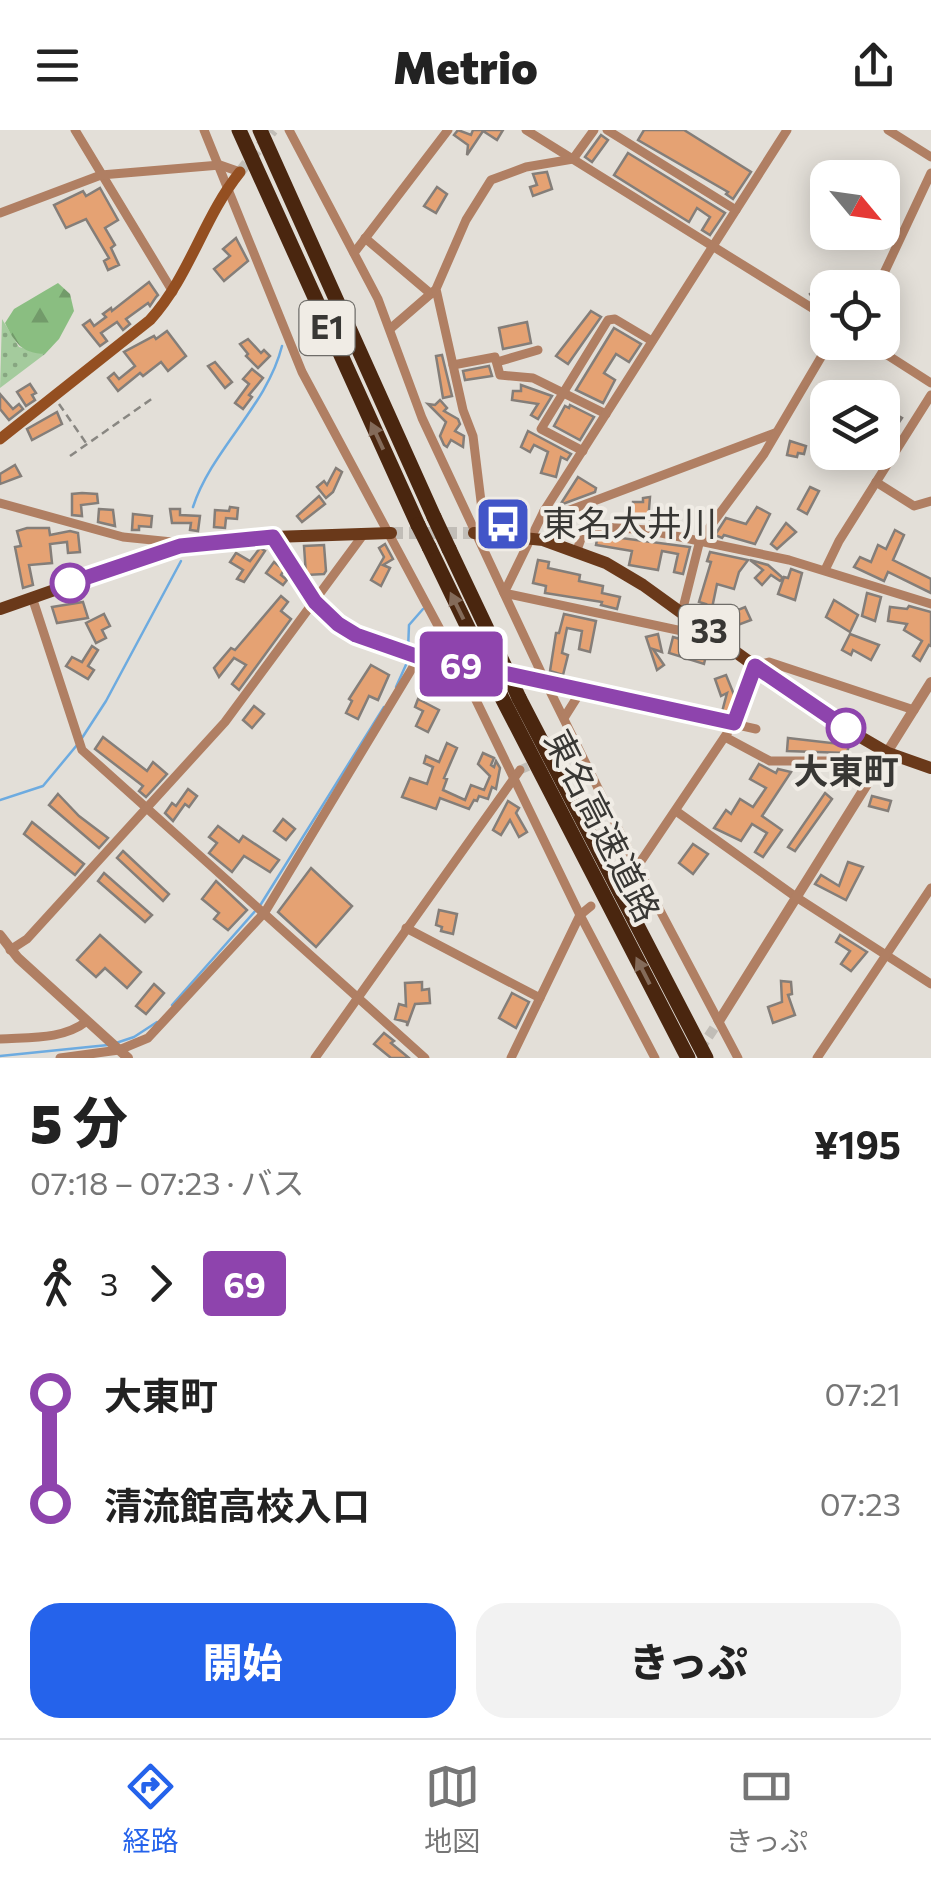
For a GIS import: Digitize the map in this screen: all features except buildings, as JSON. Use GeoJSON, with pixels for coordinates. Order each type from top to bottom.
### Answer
{"type":"FeatureCollection","features":[{"type":"Feature","properties":{"kind":"highway"},"geometry":{"type":"LineString","coordinates":[[229,130],[268,201]]}},
{"type":"Feature","properties":{"kind":"highway","name":"東名高速道路"},"geometry":{"type":"LineString","coordinates":[[239,130],[428,547],[688,1058]]}},
{"type":"Feature","properties":{"kind":"highway","name":"東名高速道路"},"geometry":{"type":"LineString","coordinates":[[263,130],[310,245],[519,698],[706,1058]]}},
{"type":"Feature","properties":{"kind":"main road"},"geometry":{"type":"LineString","coordinates":[[0,438],[150,320],[173,292],[228,186],[240,172]]}},
{"type":"Feature","properties":{"kind":"main road"},"geometry":{"type":"LineString","coordinates":[[0,609],[139,558],[196,544],[391,532]]}},
{"type":"Feature","properties":{"kind":"main road","name":"33"},"geometry":{"type":"LineString","coordinates":[[479,533],[531,537],[606,563],[682,612],[802,700],[888,753],[931,768]]}},
{"type":"Feature","properties":{"kind":"street"},"geometry":{"type":"LineString","coordinates":[[74,130],[173,292]]}},
{"type":"Feature","properties":{"kind":"street"},"geometry":{"type":"LineString","coordinates":[[204,130],[302,372],[391,532],[580,915],[656,1058]]}},
{"type":"Feature","properties":{"kind":"street"},"geometry":{"type":"LineString","coordinates":[[289,130],[390,329],[422,418],[546,683],[738,1058]]}},
{"type":"Feature","properties":{"kind":"street"},"geometry":{"type":"LineString","coordinates":[[354,253],[448,130]]}},
{"type":"Feature","properties":{"kind":"street"},"geometry":{"type":"LineString","coordinates":[[526,130],[810,307]]}},
{"type":"Feature","properties":{"kind":"street"},"geometry":{"type":"LineString","coordinates":[[390,329],[434,292],[466,220],[490,180],[526,167],[573,159],[594,130]]}},
{"type":"Feature","properties":{"kind":"street"},"geometry":{"type":"LineString","coordinates":[[607,130],[736,210]]}},
{"type":"Feature","properties":{"kind":"street"},"geometry":{"type":"LineString","coordinates":[[504,593],[544,510],[787,130]]}},
{"type":"Feature","properties":{"kind":"street"},"geometry":{"type":"LineString","coordinates":[[888,130],[931,157]]}},
{"type":"Feature","properties":{"kind":"street"},"geometry":{"type":"LineString","coordinates":[[0,213],[101,175],[220,165],[240,172]]}},
{"type":"Feature","properties":{"kind":"street"},"geometry":{"type":"LineString","coordinates":[[885,270],[931,173]]}},
{"type":"Feature","properties":{"kind":"street"},"geometry":{"type":"LineString","coordinates":[[365,238],[434,292],[473,436],[479,533]]}},
{"type":"Feature","properties":{"kind":"street"},"geometry":{"type":"LineString","coordinates":[[583,451],[541,430],[562,392],[608,320],[616,319],[652,342]]}},
{"type":"Feature","properties":{"kind":"street"},"geometry":{"type":"LineString","coordinates":[[496,362],[538,350]]}},
{"type":"Feature","properties":{"kind":"street"},"geometry":{"type":"LineString","coordinates":[[453,365],[495,357],[500,376],[533,378],[606,414]]}},
{"type":"Feature","properties":{"kind":"street"},"geometry":{"type":"LineString","coordinates":[[682,612],[700,540],[776,433],[819,360]]}},
{"type":"Feature","properties":{"kind":"street"},"geometry":{"type":"LineString","coordinates":[[895,360],[931,383]]}},
{"type":"Feature","properties":{"kind":"street"},"geometry":{"type":"LineString","coordinates":[[825,570],[839,541],[931,396]]}},
{"type":"Feature","properties":{"kind":"street"},"geometry":{"type":"LineString","coordinates":[[544,510],[554,516],[776,433]]}},
{"type":"Feature","properties":{"kind":"street"},"geometry":{"type":"LineString","coordinates":[[876,482],[914,506],[931,501]]}},
{"type":"Feature","properties":{"kind":"street"},"geometry":{"type":"LineString","coordinates":[[0,504],[106,533],[196,544]]}},
{"type":"Feature","properties":{"kind":"street"},"geometry":{"type":"LineString","coordinates":[[577,550],[592,526],[700,540],[825,570],[931,604]]}},
{"type":"Feature","properties":{"kind":"street"},"geometry":{"type":"LineString","coordinates":[[10,950],[27,939],[226,722],[363,535]]}},
{"type":"Feature","properties":{"kind":"street"},"geometry":{"type":"LineString","coordinates":[[273,537],[315,602],[356,635],[419,657],[756,729]]}},
{"type":"Feature","properties":{"kind":"street"},"geometry":{"type":"LineString","coordinates":[[139,558],[144,545],[141,539]]}},
{"type":"Feature","properties":{"kind":"street"},"geometry":{"type":"LineString","coordinates":[[504,593],[682,631],[701,626]]}},
{"type":"Feature","properties":{"kind":"street"},"geometry":{"type":"LineString","coordinates":[[32,597],[82,750],[424,1058]]}},
{"type":"Feature","properties":{"kind":"street"},"geometry":{"type":"LineString","coordinates":[[60,1058],[124,1054],[148,1038],[265,912],[419,657]]}},
{"type":"Feature","properties":{"kind":"street"},"geometry":{"type":"LineString","coordinates":[[626,875],[637,867],[734,723],[755,666],[769,662],[914,710]]}},
{"type":"Feature","properties":{"kind":"street"},"geometry":{"type":"LineString","coordinates":[[719,1021],[914,710],[926,697],[931,682]]}},
{"type":"Feature","properties":{"kind":"street"},"geometry":{"type":"LineString","coordinates":[[564,718],[581,691]]}},
{"type":"Feature","properties":{"kind":"street"},"geometry":{"type":"LineString","coordinates":[[725,737],[770,761],[846,761],[877,769]]}},
{"type":"Feature","properties":{"kind":"street"},"geometry":{"type":"LineString","coordinates":[[565,750],[576,743]]}},
{"type":"Feature","properties":{"kind":"street"},"geometry":{"type":"LineString","coordinates":[[315,1058],[520,770]]}},
{"type":"Feature","properties":{"kind":"street"},"geometry":{"type":"LineString","coordinates":[[676,811],[931,984]]}},
{"type":"Feature","properties":{"kind":"street"},"geometry":{"type":"LineString","coordinates":[[817,1058],[931,888]]}},
{"type":"Feature","properties":{"kind":"street"},"geometry":{"type":"LineString","coordinates":[[511,1058],[580,915],[591,906]]}},
{"type":"Feature","properties":{"kind":"street"},"geometry":{"type":"LineString","coordinates":[[406,928],[540,998]]}},
{"type":"Feature","properties":{"kind":"street"},"geometry":{"type":"LineString","coordinates":[[0,935],[10,950],[124,1054]]}},
{"type":"Feature","properties":{"kind":"street"},"geometry":{"type":"LineString","coordinates":[[0,1039],[63,1034],[87,1021]]}},
{"type":"Feature","properties":{"kind":"path"},"geometry":{"type":"LineString","coordinates":[[53,396],[87,444]]}},
{"type":"Feature","properties":{"kind":"path"},"geometry":{"type":"LineString","coordinates":[[70,456],[153,398]]}},
{"type":"Feature","properties":{"kind":"green space"},"geometry":{"type":"Polygon","coordinates":[[[58,283],[70,294],[74,311],[59,339],[45,354],[24,349],[5,323],[14,309],[58,283]]]}},
{"type":"Feature","properties":{"kind":"green space"},"geometry":{"type":"Polygon","coordinates":[[[2,319],[19,347],[45,354],[0,388],[2,319]]]}},
{"type":"Feature","properties":{"kind":"waterway"},"geometry":{"type":"LineString","coordinates":[[193,507],[213,466],[264,388],[282,346]]}},
{"type":"Feature","properties":{"kind":"waterway"},"geometry":{"type":"LineString","coordinates":[[82,738],[181,561]]}},
{"type":"Feature","properties":{"kind":"waterway"},"geometry":{"type":"LineString","coordinates":[[408,650],[409,625],[423,609]]}},
{"type":"Feature","properties":{"kind":"waterway"},"geometry":{"type":"LineString","coordinates":[[396,687],[409,658]]}},
{"type":"Feature","properties":{"kind":"waterway"},"geometry":{"type":"LineString","coordinates":[[261,904],[384,707]]}},
{"type":"Feature","properties":{"kind":"waterway"},"geometry":{"type":"LineString","coordinates":[[0,800],[43,786],[77,745]]}},
{"type":"Feature","properties":{"kind":"waterway"},"geometry":{"type":"LineString","coordinates":[[172,1005],[256,910]]}},
{"type":"Feature","properties":{"kind":"waterway"},"geometry":{"type":"LineString","coordinates":[[116,1043],[157,1022]]}},
{"type":"Feature","properties":{"kind":"waterway"},"geometry":{"type":"LineString","coordinates":[[0,1056],[108,1045]]}},
{"type":"Feature","properties":{"kind":"tunnel"},"geometry":{"type":"LineString","coordinates":[[240,172],[273,130]]}},
{"type":"Feature","properties":{"kind":"tunnel"},"geometry":{"type":"LineString","coordinates":[[391,533],[474,533]]}},
{"type":"Feature","properties":{"kind":"tunnel"},"geometry":{"type":"LineString","coordinates":[[520,770],[565,750]]}},
{"type":"Feature","properties":{"kind":"tunnel"},"geometry":{"type":"LineString","coordinates":[[700,1049],[719,1021]]}},
{"type":"Feature","properties":{"kind":"bus line","name":"69"},"geometry":{"type":"LineString","coordinates":[[70,583],[180,546],[273,537],[315,602],[338,624],[399,651],[734,723],[755,666],[846,728]]}},
{"type":"Feature","properties":{"kind":"place","name":"東名大井川"},"geometry":{"type":"Point","coordinates":[503,524]}},
{"type":"Feature","properties":{"kind":"place","name":"大東町"},"geometry":{"type":"Point","coordinates":[846,728]}}]}
